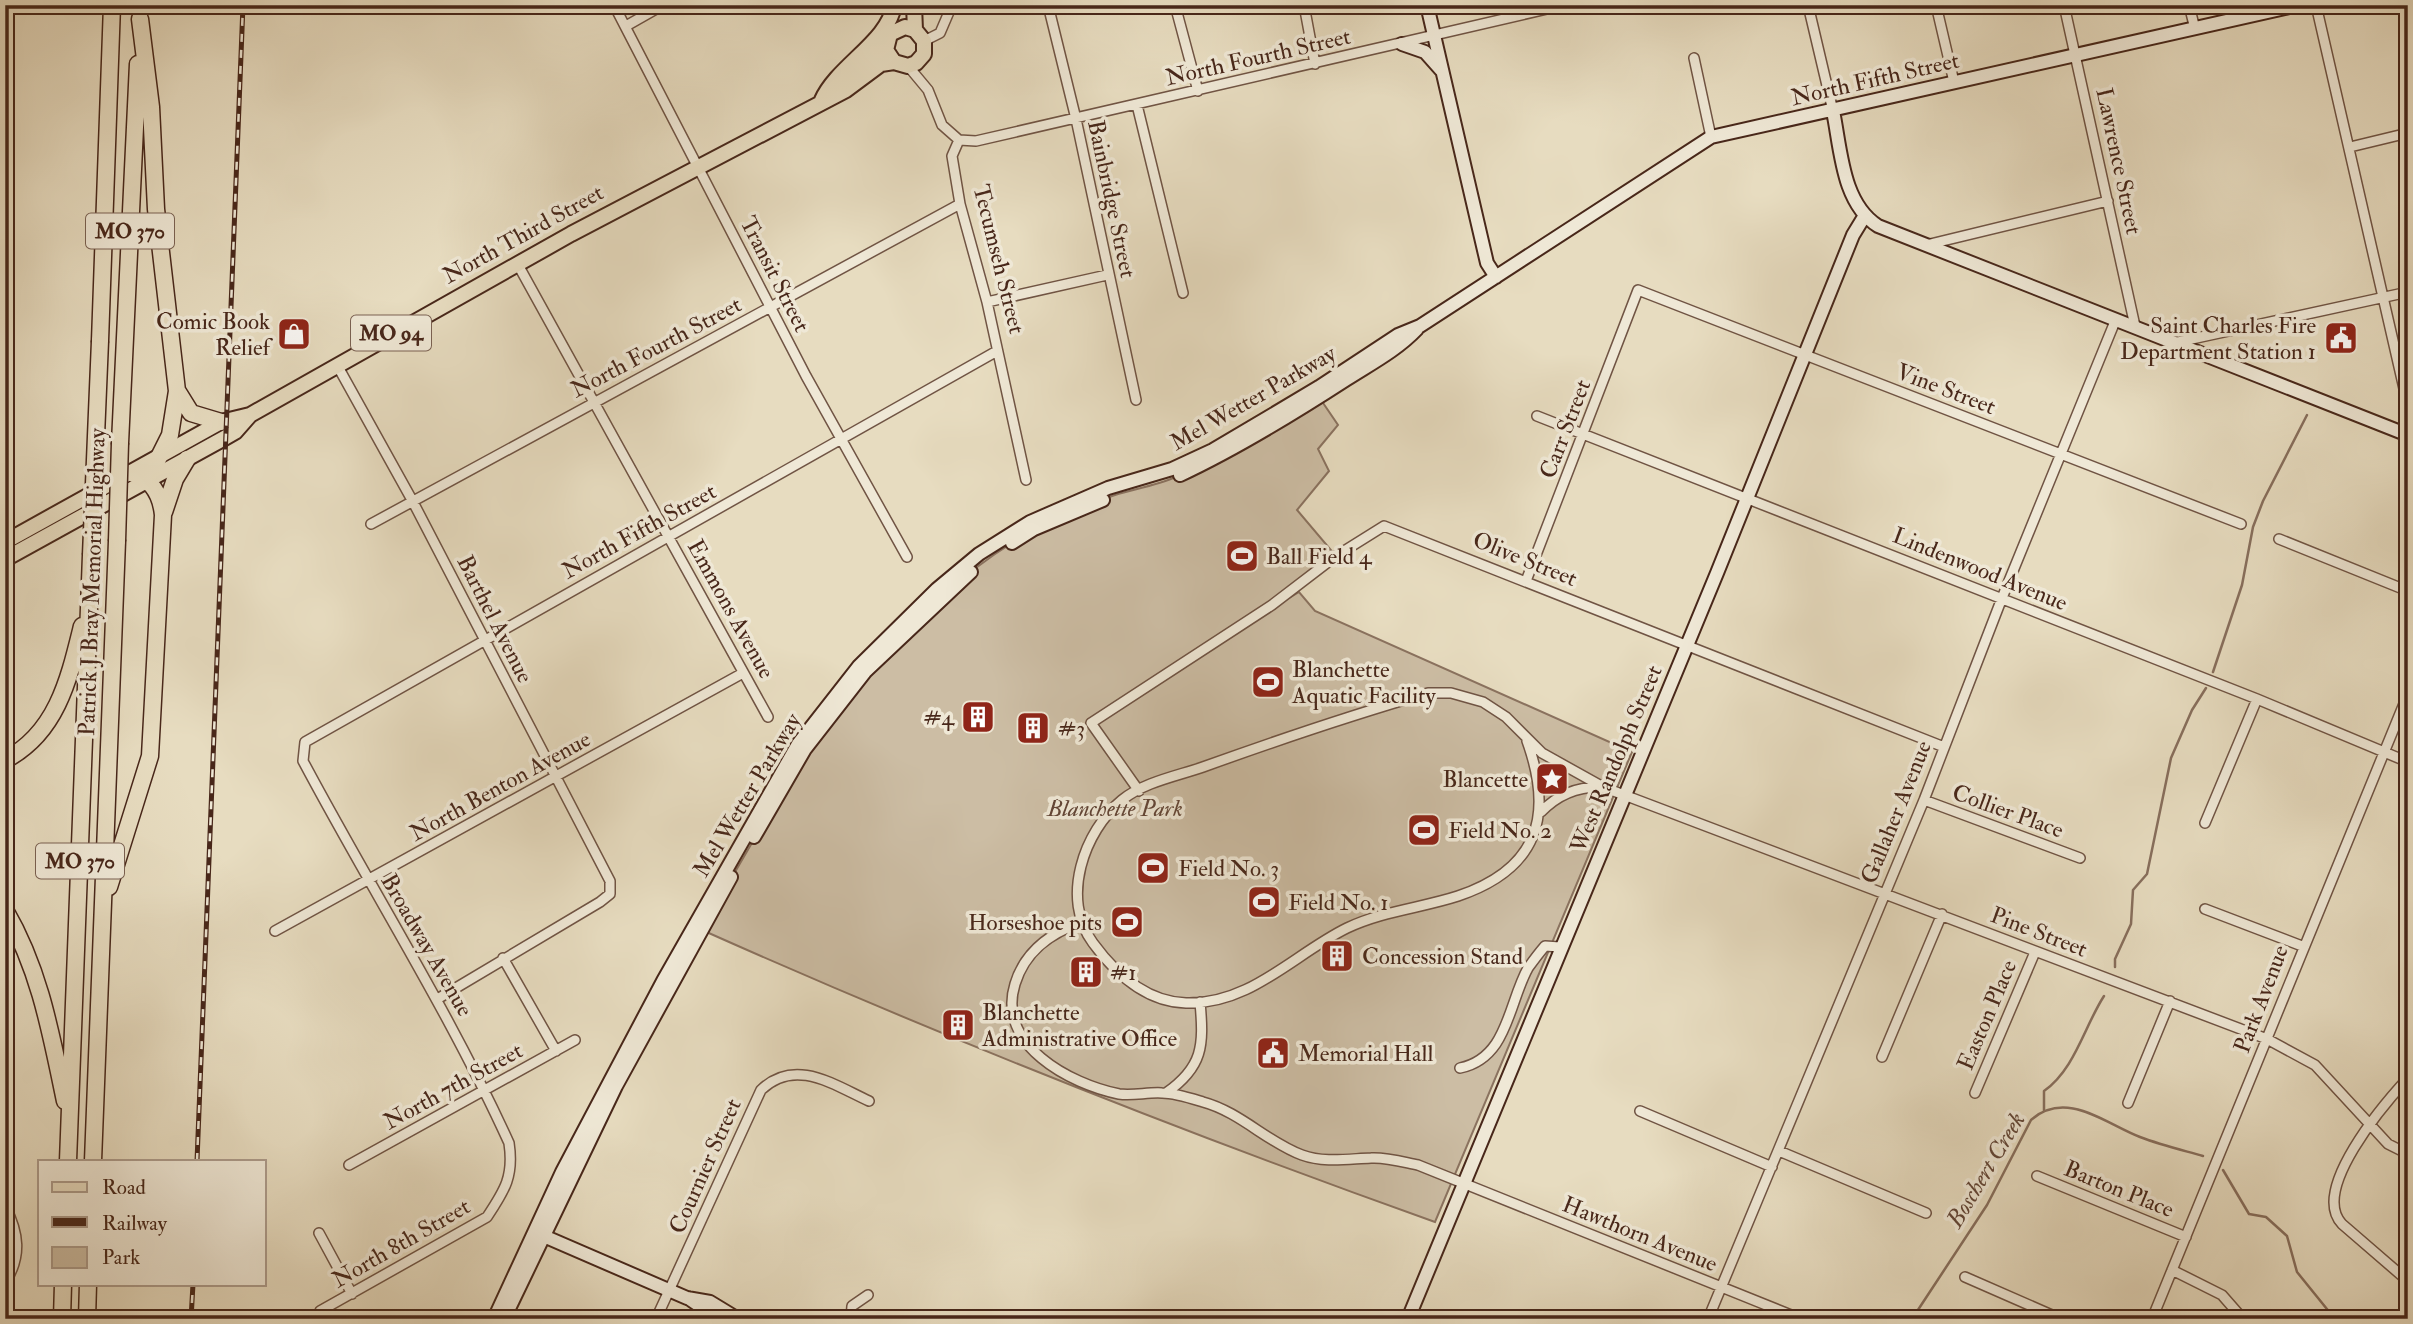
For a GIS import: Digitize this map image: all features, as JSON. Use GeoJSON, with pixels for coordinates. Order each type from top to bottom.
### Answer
{"type":"FeatureCollection","features":[{"type":"Feature","properties":{"kind":"highway","name":"Patrick J Bray Memorial Highway"},"geometry":{"type":"LineString","coordinates":[[68,1160],[112,5]]}},
{"type":"Feature","properties":{"kind":"highway","name":"Patrick J Bray Memorial Highway"},"geometry":{"type":"LineString","coordinates":[[93,1160],[120,443],[141,12]]}},
{"type":"Feature","properties":{"kind":"highway"},"geometry":{"type":"LineString","coordinates":[[141,12],[151,107],[156,209],[177,391],[173,425],[147,481]]}},
{"type":"Feature","properties":{"kind":"highway"},"geometry":{"type":"LineString","coordinates":[[177,391],[191,413],[221,422]]}},
{"type":"Feature","properties":{"kind":"highway"},"geometry":{"type":"LineString","coordinates":[[163,514],[175,480],[187,459]]}},
{"type":"Feature","properties":{"kind":"highway"},"geometry":{"type":"LineString","coordinates":[[103,906],[150,756],[163,514],[160,498],[147,481],[131,473]]}},
{"type":"Feature","properties":{"kind":"highway"},"geometry":{"type":"LineString","coordinates":[[5,760],[34,740],[53,714],[68,681],[90,597]]}},
{"type":"Feature","properties":{"kind":"highway"},"geometry":{"type":"LineString","coordinates":[[5,910],[32,965],[46,1006],[69,1124]]}},
{"type":"Feature","properties":{"kind":"highway"},"geometry":{"type":"LineString","coordinates":[[62,1319],[63,1286]]}},
{"type":"Feature","properties":{"kind":"highway"},"geometry":{"type":"LineString","coordinates":[[87,1319],[88,1286]]}},
{"type":"Feature","properties":{"kind":"main road","name":"MO 94"},"geometry":{"type":"LineString","coordinates":[[894,5],[894,26]]}},
{"type":"Feature","properties":{"kind":"main road"},"geometry":{"type":"LineString","coordinates":[[904,5],[894,26],[920,36]]}},
{"type":"Feature","properties":{"kind":"main road"},"geometry":{"type":"LineString","coordinates":[[886,44],[888,54],[901,64],[922,57],[914,5]]}},
{"type":"Feature","properties":{"kind":"main road"},"geometry":{"type":"LineString","coordinates":[[1427,5],[1487,263],[1496,277]]}},
{"type":"Feature","properties":{"kind":"main road","name":"North Fifth Street"},"geometry":{"type":"LineString","coordinates":[[1496,277],[1711,137],[2298,5]]}},
{"type":"Feature","properties":{"kind":"main road","name":"North Third Street"},"geometry":{"type":"LineString","coordinates":[[822,100],[886,44],[894,26]]}},
{"type":"Feature","properties":{"kind":"main road","name":"North Third Street"},"geometry":{"type":"LineString","coordinates":[[822,100],[829,84],[894,26]]}},
{"type":"Feature","properties":{"kind":"main road"},"geometry":{"type":"LineString","coordinates":[[1402,44],[1425,52],[1444,74]]}},
{"type":"Feature","properties":{"kind":"main road","name":"North Third Street"},"geometry":{"type":"LineString","coordinates":[[5,542],[221,422],[250,415],[517,263],[698,165],[846,90],[881,64],[901,64]]}},
{"type":"Feature","properties":{"kind":"main road"},"geometry":{"type":"LineString","coordinates":[[1833,111],[1851,193],[1864,217],[1923,246],[2178,342],[2408,435]]}},
{"type":"Feature","properties":{"kind":"main road","name":"West Randolph Street"},"geometry":{"type":"LineString","coordinates":[[1408,1319],[1853,235],[1864,217]]}},
{"type":"Feature","properties":{"kind":"main road","name":"Mel Wetter Parkway"},"geometry":{"type":"LineString","coordinates":[[494,1319],[616,1086],[745,853],[806,749],[865,672],[943,596],[984,561],[1034,530],[1111,496],[1175,477],[1404,342],[1420,326],[1496,277]]}},
{"type":"Feature","properties":{"kind":"main road","name":"North Third Street"},"geometry":{"type":"LineString","coordinates":[[5,559],[235,432],[250,415]]}},
{"type":"Feature","properties":{"kind":"main road"},"geometry":{"type":"LineString","coordinates":[[540,1235],[671,1290],[719,1319]]}},
{"type":"Feature","properties":{"kind":"main road","name":"Mel Wetter Parkway"},"geometry":{"type":"LineString","coordinates":[[504,1319],[540,1235]]}},
{"type":"Feature","properties":{"kind":"main road"},"geometry":{"type":"LineString","coordinates":[[687,1298],[710,1302],[738,1319]]}},
{"type":"Feature","properties":{"kind":"street","name":"Transit Street"},"geometry":{"type":"LineString","coordinates":[[614,5],[770,307],[907,557]]}},
{"type":"Feature","properties":{"kind":"street"},"geometry":{"type":"LineString","coordinates":[[626,26],[663,5]]}},
{"type":"Feature","properties":{"kind":"street"},"geometry":{"type":"LineString","coordinates":[[920,36],[940,33],[952,5]]}},
{"type":"Feature","properties":{"kind":"street","name":"Bainbridge Street"},"geometry":{"type":"LineString","coordinates":[[1048,5],[1076,119],[1107,275],[1136,400]]}},
{"type":"Feature","properties":{"kind":"street"},"geometry":{"type":"LineString","coordinates":[[1174,5],[1198,91]]}},
{"type":"Feature","properties":{"kind":"street"},"geometry":{"type":"LineString","coordinates":[[1304,5],[1315,64]]}},
{"type":"Feature","properties":{"kind":"street"},"geometry":{"type":"LineString","coordinates":[[1808,5],[1833,111]]}},
{"type":"Feature","properties":{"kind":"street"},"geometry":{"type":"LineString","coordinates":[[1936,5],[1954,82]]}},
{"type":"Feature","properties":{"kind":"street","name":"Lawrence Street"},"geometry":{"type":"LineString","coordinates":[[2064,5],[2134,326]]}},
{"type":"Feature","properties":{"kind":"street"},"geometry":{"type":"LineString","coordinates":[[2189,5],[2195,29]]}},
{"type":"Feature","properties":{"kind":"street"},"geometry":{"type":"LineString","coordinates":[[2316,5],[2408,406]]}},
{"type":"Feature","properties":{"kind":"street","name":"North Fourth Street"},"geometry":{"type":"LineString","coordinates":[[959,140],[976,141],[1076,119],[1559,6]]}},
{"type":"Feature","properties":{"kind":"street"},"geometry":{"type":"LineString","coordinates":[[1694,58],[1711,137]]}},
{"type":"Feature","properties":{"kind":"street"},"geometry":{"type":"LineString","coordinates":[[901,64],[928,90],[942,125],[959,140]]}},
{"type":"Feature","properties":{"kind":"street"},"geometry":{"type":"LineString","coordinates":[[1137,105],[1182,293]]}},
{"type":"Feature","properties":{"kind":"street"},"geometry":{"type":"LineString","coordinates":[[2350,147],[2408,133]]}},
{"type":"Feature","properties":{"kind":"street","name":"Tecumseh Street"},"geometry":{"type":"LineString","coordinates":[[959,140],[952,156],[960,204],[987,302],[1026,480]]}},
{"type":"Feature","properties":{"kind":"street"},"geometry":{"type":"LineString","coordinates":[[1923,246],[2108,201]]}},
{"type":"Feature","properties":{"kind":"street","name":"North Fourth Street"},"geometry":{"type":"LineString","coordinates":[[371,524],[960,204]]}},
{"type":"Feature","properties":{"kind":"street","name":"Emmons Avenue"},"geometry":{"type":"LineString","coordinates":[[517,263],[768,717]]}},
{"type":"Feature","properties":{"kind":"street"},"geometry":{"type":"LineString","coordinates":[[987,302],[1107,275]]}},
{"type":"Feature","properties":{"kind":"street","name":"Vine Street"},"geometry":{"type":"LineString","coordinates":[[1638,290],[2241,524]]}},
{"type":"Feature","properties":{"kind":"street","name":"Carr Street"},"geometry":{"type":"LineString","coordinates":[[1527,582],[1638,290]]}},
{"type":"Feature","properties":{"kind":"street"},"geometry":{"type":"LineString","coordinates":[[2178,342],[2408,292]]}},
{"type":"Feature","properties":{"kind":"street","name":"Gallaher Avenue"},"geometry":{"type":"LineString","coordinates":[[1708,1319],[1924,800],[2001,598],[2062,456],[2116,319]]}},
{"type":"Feature","properties":{"kind":"street","name":"North Fifth Street"},"geometry":{"type":"LineString","coordinates":[[302,747],[309,737],[670,538],[998,351]]}},
{"type":"Feature","properties":{"kind":"street","name":"Barthel Avenue"},"geometry":{"type":"LineString","coordinates":[[337,365],[412,500],[484,641],[558,776],[610,881],[610,894],[503,958]]}},
{"type":"Feature","properties":{"kind":"street","name":"Lindenwood Avenue"},"geometry":{"type":"LineString","coordinates":[[1537,416],[2257,699],[2408,762]]}},
{"type":"Feature","properties":{"kind":"street","name":"Olive Street"},"geometry":{"type":"LineString","coordinates":[[1139,791],[1091,723],[1272,605],[1325,563],[1384,526],[1944,747]]}},
{"type":"Feature","properties":{"kind":"street"},"geometry":{"type":"LineString","coordinates":[[2280,539],[2408,591]]}},
{"type":"Feature","properties":{"kind":"street","name":"North Benton Avenue"},"geometry":{"type":"LineString","coordinates":[[275,931],[743,673]]}},
{"type":"Feature","properties":{"kind":"street"},"geometry":{"type":"LineString","coordinates":[[1541,812],[1536,765],[1527,741],[1506,717],[1483,702],[1451,693],[1428,693],[1270,743],[1123,799],[1093,834],[1079,880],[1082,922],[1108,963],[1131,985],[1156,997],[1184,1003],[1200,1002],[1247,989],[1336,934],[1369,918],[1458,896],[1485,884],[1523,854],[1541,812],[1554,797],[1588,786],[1603,787]]}},
{"type":"Feature","properties":{"kind":"street","name":"Park Avenue"},"geometry":{"type":"LineString","coordinates":[[2151,1319],[2267,1039],[2302,946],[2408,694]]}},
{"type":"Feature","properties":{"kind":"street"},"geometry":{"type":"LineString","coordinates":[[2204,823],[2257,699]]}},
{"type":"Feature","properties":{"kind":"street","name":"Pine Street"},"geometry":{"type":"LineString","coordinates":[[1527,741],[1624,797],[1942,914],[2267,1039],[2315,1065],[2388,1144],[2408,1154]]}},
{"type":"Feature","properties":{"kind":"street","name":"Broadway Avenue"},"geometry":{"type":"LineString","coordinates":[[302,747],[303,761],[367,881],[439,998],[509,1143],[512,1166]]}},
{"type":"Feature","properties":{"kind":"street","name":"Collier Place"},"geometry":{"type":"LineString","coordinates":[[1924,800],[2080,858]]}},
{"type":"Feature","properties":{"kind":"street"},"geometry":{"type":"LineString","coordinates":[[2205,909],[2302,946]]}},
{"type":"Feature","properties":{"kind":"street"},"geometry":{"type":"LineString","coordinates":[[1882,1056],[1942,914]]}},
{"type":"Feature","properties":{"kind":"street","name":"Hawthorn Avenue"},"geometry":{"type":"LineString","coordinates":[[1082,922],[1048,937],[1031,952],[1021,968],[1012,992],[1012,1018],[1023,1039],[1041,1058],[1099,1089],[1124,1095],[1166,1093],[1208,1103],[1303,1156],[1325,1160],[1372,1158],[1418,1165],[1794,1317]]}},
{"type":"Feature","properties":{"kind":"street"},"geometry":{"type":"LineString","coordinates":[[1460,1068],[1473,1065],[1501,1040],[1528,969],[1545,946],[1560,947]]}},
{"type":"Feature","properties":{"kind":"street","name":"Easton Place"},"geometry":{"type":"LineString","coordinates":[[1975,1093],[2035,952]]}},
{"type":"Feature","properties":{"kind":"street"},"geometry":{"type":"LineString","coordinates":[[439,998],[503,958],[556,1051]]}},
{"type":"Feature","properties":{"kind":"street"},"geometry":{"type":"LineString","coordinates":[[2128,1103],[2170,1001]]}},
{"type":"Feature","properties":{"kind":"street"},"geometry":{"type":"LineString","coordinates":[[1166,1093],[1186,1078],[1195,1063],[1202,1026],[1200,1002]]}},
{"type":"Feature","properties":{"kind":"street","name":"North 7th Street"},"geometry":{"type":"LineString","coordinates":[[349,1165],[575,1040]]}},
{"type":"Feature","properties":{"kind":"street","name":"Cournier Street"},"geometry":{"type":"LineString","coordinates":[[656,1319],[753,1104],[767,1085],[779,1076],[801,1073],[869,1101]]}},
{"type":"Feature","properties":{"kind":"street"},"geometry":{"type":"LineString","coordinates":[[2408,1078],[2369,1121],[2334,1192],[2332,1203],[2335,1216],[2408,1281]]}},
{"type":"Feature","properties":{"kind":"street"},"geometry":{"type":"LineString","coordinates":[[1640,1111],[1772,1167]]}},
{"type":"Feature","properties":{"kind":"street"},"geometry":{"type":"LineString","coordinates":[[1779,1151],[1926,1213]]}},
{"type":"Feature","properties":{"kind":"street","name":"North 8th Street"},"geometry":{"type":"LineString","coordinates":[[320,1311],[487,1217],[498,1200],[512,1166]]}},
{"type":"Feature","properties":{"kind":"street","name":"Barton Place"},"geometry":{"type":"LineString","coordinates":[[2037,1176],[2186,1237]]}},
{"type":"Feature","properties":{"kind":"street"},"geometry":{"type":"LineString","coordinates":[[5,1206],[18,1240],[15,1265],[5,1283]]}},
{"type":"Feature","properties":{"kind":"street"},"geometry":{"type":"LineString","coordinates":[[318,1233],[352,1294]]}},
{"type":"Feature","properties":{"kind":"street"},"geometry":{"type":"LineString","coordinates":[[2172,1270],[2222,1295],[2243,1319]]}},
{"type":"Feature","properties":{"kind":"street"},"geometry":{"type":"LineString","coordinates":[[1965,1277],[2061,1319]]}},
{"type":"Feature","properties":{"kind":"street"},"geometry":{"type":"LineString","coordinates":[[851,1319],[852,1306],[868,1295]]}},
{"type":"Feature","properties":{"kind":"green space","name":"Blanchette Park"},"geometry":{"type":"Polygon","coordinates":[[[1319,397],[1338,425],[1318,449],[1329,471],[1297,510],[1336,556],[1284,594],[1289,598],[1299,592],[1315,611],[1632,752],[1435,1222],[1066,1083],[702,930],[803,761],[841,707],[882,656],[927,609],[977,567],[1032,531],[1094,502],[1176,477],[1319,397]]]}},
{"type":"Feature","properties":{"kind":"waterway"},"geometry":{"type":"LineString","coordinates":[[2213,672],[2242,585],[2253,527],[2263,501],[2307,415]]}},
{"type":"Feature","properties":{"kind":"waterway"},"geometry":{"type":"LineString","coordinates":[[2115,967],[2115,959],[2131,924],[2133,890],[2147,874],[2171,758],[2192,710],[2206,688]]}},
{"type":"Feature","properties":{"kind":"waterway"},"geometry":{"type":"LineString","coordinates":[[2044,1111],[2044,1091],[2064,1071],[2104,996]]}},
{"type":"Feature","properties":{"kind":"waterway","name":"Boschert Creek"},"geometry":{"type":"LineString","coordinates":[[1912,1319],[1987,1205],[2031,1120],[2044,1111],[2072,1108],[2140,1137],[2203,1156]]}},
{"type":"Feature","properties":{"kind":"waterway","name":"Boschert Creek"},"geometry":{"type":"LineString","coordinates":[[2223,1170],[2249,1214],[2266,1217],[2287,1236],[2297,1272],[2335,1319]]}},
{"type":"Feature","properties":{"kind":"railway"},"geometry":{"type":"LineString","coordinates":[[197,1160],[243,5]]}},
{"type":"Feature","properties":{"kind":"railway"},"geometry":{"type":"LineString","coordinates":[[191,1319],[193,1286]]}},
{"type":"Feature","properties":{"kind":"place","name":"Comic Book Relief"},"geometry":{"type":"Point","coordinates":[294,334]}},
{"type":"Feature","properties":{"kind":"place","name":"Saint Charles Fire Department Station 1"},"geometry":{"type":"Point","coordinates":[2341,338]}},
{"type":"Feature","properties":{"kind":"place","name":"Ball Field 4"},"geometry":{"type":"Point","coordinates":[1242,556]}},
{"type":"Feature","properties":{"kind":"place","name":"Blanchette Aquatic Facility"},"geometry":{"type":"Point","coordinates":[1268,682]}},
{"type":"Feature","properties":{"kind":"place","name":"#4"},"geometry":{"type":"Point","coordinates":[978,717]}},
{"type":"Feature","properties":{"kind":"place","name":"#3"},"geometry":{"type":"Point","coordinates":[1033,728]}},
{"type":"Feature","properties":{"kind":"place","name":"Blancette"},"geometry":{"type":"Point","coordinates":[1552,779]}},
{"type":"Feature","properties":{"kind":"place","name":"Field No. 2"},"geometry":{"type":"Point","coordinates":[1424,830]}},
{"type":"Feature","properties":{"kind":"place","name":"Field No. 3"},"geometry":{"type":"Point","coordinates":[1153,868]}},
{"type":"Feature","properties":{"kind":"place","name":"Field No. 1"},"geometry":{"type":"Point","coordinates":[1264,902]}},
{"type":"Feature","properties":{"kind":"place","name":"Horseshoe pits"},"geometry":{"type":"Point","coordinates":[1127,922]}},
{"type":"Feature","properties":{"kind":"place","name":"Concession Stand"},"geometry":{"type":"Point","coordinates":[1337,956]}},
{"type":"Feature","properties":{"kind":"place","name":"#1"},"geometry":{"type":"Point","coordinates":[1086,972]}},
{"type":"Feature","properties":{"kind":"place","name":"Blanchette Administrative Office"},"geometry":{"type":"Point","coordinates":[958,1025]}},
{"type":"Feature","properties":{"kind":"place","name":"Memorial Hall"},"geometry":{"type":"Point","coordinates":[1273,1053]}}]}
